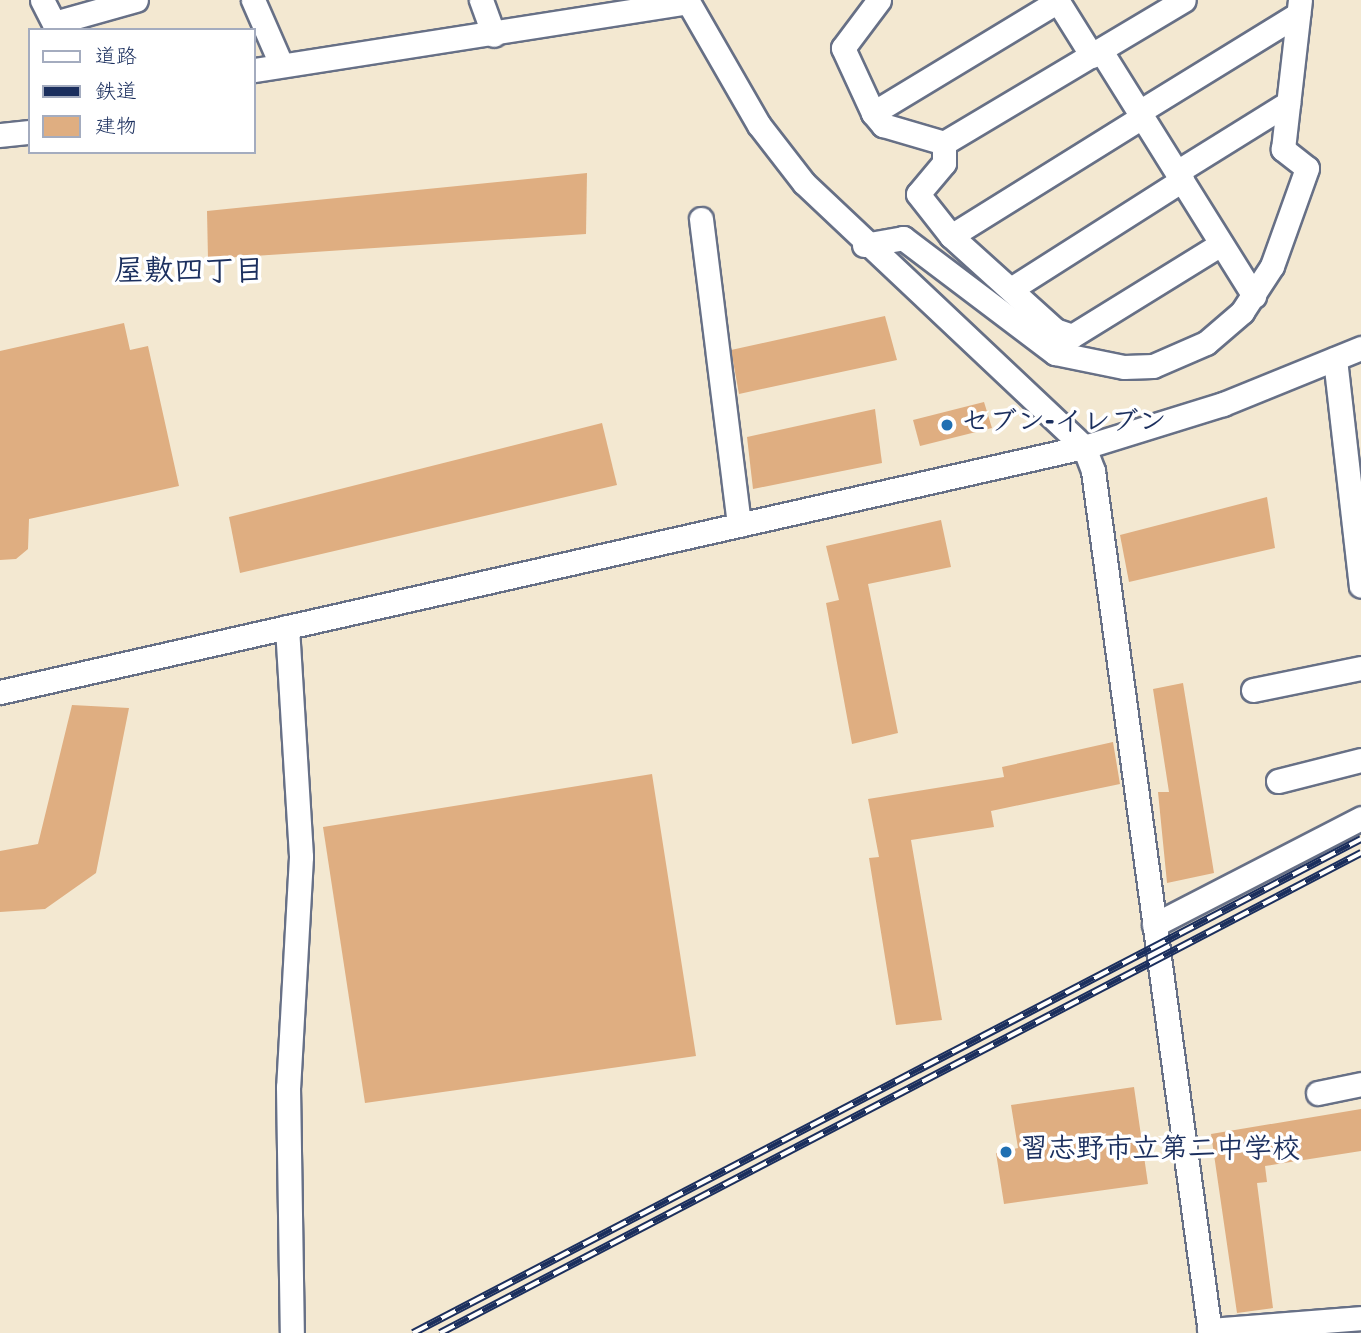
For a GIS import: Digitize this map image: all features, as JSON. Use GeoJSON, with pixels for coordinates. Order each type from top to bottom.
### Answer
{"type":"FeatureCollection","features":[{"type":"Feature","properties":{"kind":"street"},"geometry":{"type":"LineString","coordinates":[[42,0],[55,27],[136,0]]}},
{"type":"Feature","properties":{"kind":"street"},"geometry":{"type":"LineString","coordinates":[[253,0],[281,64]]}},
{"type":"Feature","properties":{"kind":"street"},"geometry":{"type":"LineString","coordinates":[[481,0],[494,35]]}},
{"type":"Feature","properties":{"kind":"street"},"geometry":{"type":"LineString","coordinates":[[878,0],[843,48],[873,113],[884,125],[944,143],[1184,0]]}},
{"type":"Feature","properties":{"kind":"street"},"geometry":{"type":"LineString","coordinates":[[873,113],[1058,0],[1140,114],[1254,296]]}},
{"type":"Feature","properties":{"kind":"street"},"geometry":{"type":"LineString","coordinates":[[256,70],[494,35],[688,1],[759,125],[864,245],[1084,447],[1093,471],[1209,1331],[1361,1318]]}},
{"type":"Feature","properties":{"kind":"street"},"geometry":{"type":"LineString","coordinates":[[864,245],[903,238],[1055,353],[1124,367],[1153,366],[1198,347],[1254,296],[1272,266],[1307,169],[1283,149],[1299,7]]}},
{"type":"Feature","properties":{"kind":"street"},"geometry":{"type":"LineString","coordinates":[[951,236],[1299,7]]}},
{"type":"Feature","properties":{"kind":"street"},"geometry":{"type":"LineString","coordinates":[[1011,289],[1288,103]]}},
{"type":"Feature","properties":{"kind":"street"},"geometry":{"type":"LineString","coordinates":[[0,135],[28,132]]}},
{"type":"Feature","properties":{"kind":"street"},"geometry":{"type":"LineString","coordinates":[[944,143],[944,163],[918,194],[951,236],[1055,330],[1072,336],[1221,244]]}},
{"type":"Feature","properties":{"kind":"street"},"geometry":{"type":"LineString","coordinates":[[701,219],[739,525]]}},
{"type":"Feature","properties":{"kind":"street"},"geometry":{"type":"LineString","coordinates":[[0,692],[1084,447],[1223,404],[1361,348]]}},
{"type":"Feature","properties":{"kind":"street"},"geometry":{"type":"LineString","coordinates":[[1335,359],[1354,448],[1361,586]]}},
{"type":"Feature","properties":{"kind":"street"},"geometry":{"type":"LineString","coordinates":[[288,627],[301,857],[288,1087],[292,1333]]}},
{"type":"Feature","properties":{"kind":"street"},"geometry":{"type":"LineString","coordinates":[[1253,690],[1361,668]]}},
{"type":"Feature","properties":{"kind":"street"},"geometry":{"type":"LineString","coordinates":[[1278,781],[1361,760]]}},
{"type":"Feature","properties":{"kind":"street"},"geometry":{"type":"LineString","coordinates":[[1154,925],[1361,818]]}},
{"type":"Feature","properties":{"kind":"street"},"geometry":{"type":"LineString","coordinates":[[1318,1093],[1361,1084]]}},
{"type":"Feature","properties":{"kind":"building"},"geometry":{"type":"Polygon","coordinates":[[[587,173],[586,234],[208,259],[207,211],[587,173]]]}},
{"type":"Feature","properties":{"kind":"building"},"geometry":{"type":"Polygon","coordinates":[[[885,316],[897,360],[739,394],[731,350],[885,316]]]}},
{"type":"Feature","properties":{"kind":"building"},"geometry":{"type":"Polygon","coordinates":[[[124,323],[130,350],[148,346],[179,486],[29,519],[28,549],[16,559],[0,560],[0,351],[124,323]]]}},
{"type":"Feature","properties":{"kind":"building"},"geometry":{"type":"Polygon","coordinates":[[[984,402],[992,428],[920,446],[913,420],[984,402]]]}},
{"type":"Feature","properties":{"kind":"building"},"geometry":{"type":"Polygon","coordinates":[[[875,409],[882,463],[753,489],[747,437],[875,409]]]}},
{"type":"Feature","properties":{"kind":"building"},"geometry":{"type":"Polygon","coordinates":[[[602,423],[617,485],[240,573],[229,517],[602,423]]]}},
{"type":"Feature","properties":{"kind":"building"},"geometry":{"type":"Polygon","coordinates":[[[1267,497],[1275,548],[1129,582],[1120,535],[1267,497]]]}},
{"type":"Feature","properties":{"kind":"building"},"geometry":{"type":"Polygon","coordinates":[[[941,520],[951,567],[868,584],[898,733],[852,744],[826,603],[839,600],[826,546],[941,520]]]}},
{"type":"Feature","properties":{"kind":"building"},"geometry":{"type":"Polygon","coordinates":[[[1183,683],[1214,873],[1167,883],[1158,792],[1169,792],[1153,689],[1183,683]]]}},
{"type":"Feature","properties":{"kind":"building"},"geometry":{"type":"Polygon","coordinates":[[[72,705],[129,708],[96,873],[45,909],[0,912],[0,851],[38,844],[72,705]]]}},
{"type":"Feature","properties":{"kind":"building"},"geometry":{"type":"Polygon","coordinates":[[[1113,742],[1120,784],[991,811],[994,827],[911,840],[942,1020],[896,1025],[869,858],[879,857],[868,799],[1004,777],[1002,767],[1113,742]]]}},
{"type":"Feature","properties":{"kind":"building"},"geometry":{"type":"Polygon","coordinates":[[[652,774],[696,1056],[365,1103],[323,827],[652,774]]]}},
{"type":"Feature","properties":{"kind":"building"},"geometry":{"type":"Polygon","coordinates":[[[1134,1087],[1148,1184],[1004,1204],[996,1153],[1018,1148],[1011,1105],[1134,1087]]]}},
{"type":"Feature","properties":{"kind":"building"},"geometry":{"type":"Polygon","coordinates":[[[1361,1109],[1361,1151],[1265,1166],[1267,1182],[1257,1183],[1273,1308],[1237,1313],[1211,1134],[1361,1109]]]}},
{"type":"Feature","properties":{"kind":"railway"},"geometry":{"type":"LineString","coordinates":[[413,1333],[1361,839]]}},
{"type":"Feature","properties":{"kind":"railway"},"geometry":{"type":"LineString","coordinates":[[440,1333],[1361,853]]}},
{"type":"Feature","properties":{"kind":"place","name":"セブン-イレブン"},"geometry":{"type":"Point","coordinates":[947,425]}},
{"type":"Feature","properties":{"kind":"place","name":"習志野市立第二中学校"},"geometry":{"type":"Point","coordinates":[1006,1152]}},
{"type":"Feature","properties":{"kind":"district","name":"屋敷四丁目"},"geometry":{"type":"Point","coordinates":[189,275]}}]}
